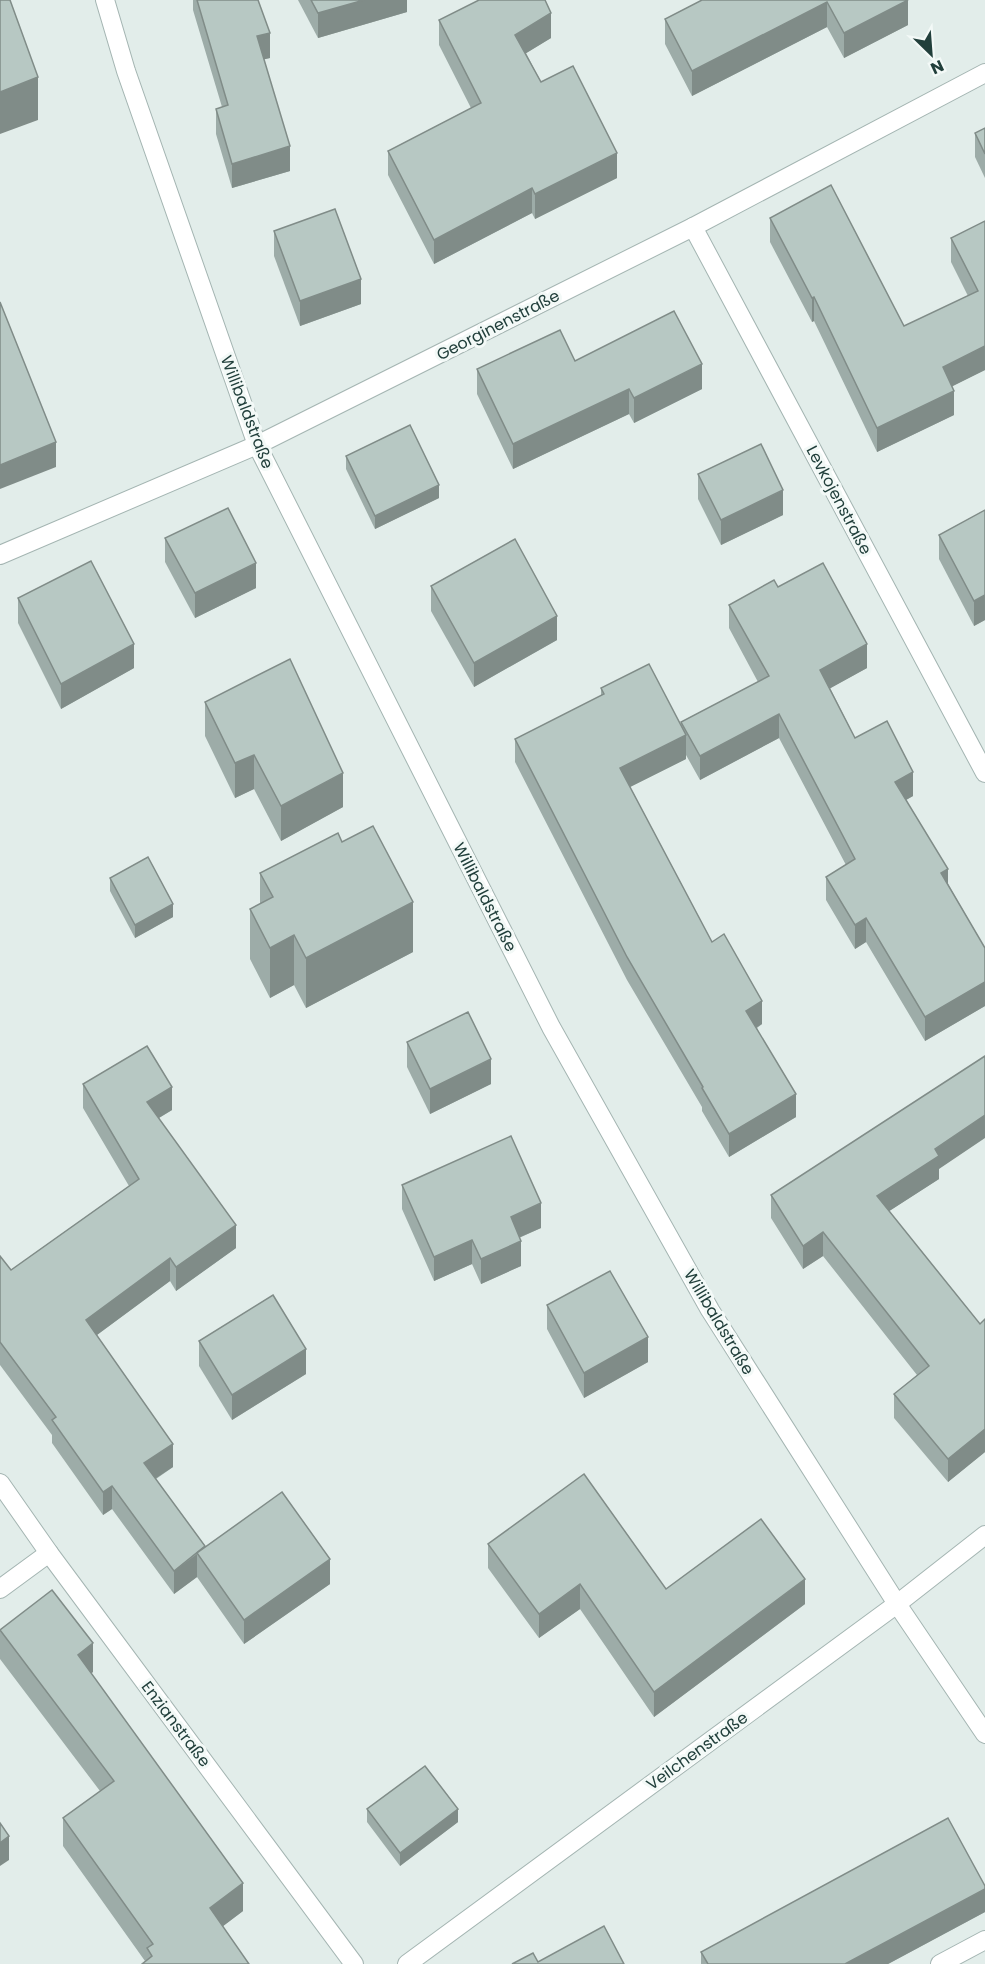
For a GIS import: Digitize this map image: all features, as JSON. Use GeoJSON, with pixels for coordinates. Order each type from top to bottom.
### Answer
{"type":"FeatureCollection","features":[{"type":"Feature","properties":{"kind":"street","name":"Willibaldstraße"},"geometry":{"type":"LineString","coordinates":[[105,0],[126,71],[257,446],[550,1027],[710,1310],[897,1604],[985,1734]]}},
{"type":"Feature","properties":{"kind":"street","name":"Georginenstraße"},"geometry":{"type":"LineString","coordinates":[[0,555],[257,446],[693,227],[985,73]]}},
{"type":"Feature","properties":{"kind":"street","name":"Levkojenstraße"},"geometry":{"type":"LineString","coordinates":[[693,227],[985,773]]}},
{"type":"Feature","properties":{"kind":"street","name":"Enzianstraße"},"geometry":{"type":"LineString","coordinates":[[0,1483],[49,1553],[354,1964]]}},
{"type":"Feature","properties":{"kind":"street","name":"Veilchenstraße"},"geometry":{"type":"LineString","coordinates":[[406,1964],[897,1604],[985,1535]]}},
{"type":"Feature","properties":{"kind":"street"},"geometry":{"type":"LineString","coordinates":[[0,1589],[49,1553]]}},
{"type":"Feature","properties":{"kind":"street"},"geometry":{"type":"LineString","coordinates":[[940,1964],[985,1940]]}},
{"type":"Feature","properties":{"kind":"building"},"geometry":{"type":"Polygon","coordinates":[[[0,0],[10,0],[38,77],[0,92],[0,0]]]}},
{"type":"Feature","properties":{"kind":"building"},"geometry":{"type":"Polygon","coordinates":[[[197,0],[258,0],[270,33],[257,36],[290,146],[232,164],[216,109],[228,105],[197,0]]]}},
{"type":"Feature","properties":{"kind":"building"},"geometry":{"type":"Polygon","coordinates":[[[311,0],[364,0],[318,13],[311,0]]]}},
{"type":"Feature","properties":{"kind":"building"},"geometry":{"type":"Polygon","coordinates":[[[479,0],[545,0],[551,13],[515,35],[541,82],[573,66],[617,153],[535,194],[532,188],[434,240],[388,151],[481,103],[439,20],[479,0]]]}},
{"type":"Feature","properties":{"kind":"building"},"geometry":{"type":"Polygon","coordinates":[[[702,0],[908,0],[844,33],[827,2],[692,71],[665,19],[702,0]]]}},
{"type":"Feature","properties":{"kind":"building"},"geometry":{"type":"Polygon","coordinates":[[[985,128],[985,154],[975,133],[985,128]]]}},
{"type":"Feature","properties":{"kind":"building"},"geometry":{"type":"Polygon","coordinates":[[[831,185],[904,326],[978,291],[951,238],[985,221],[985,346],[943,367],[954,391],[877,428],[814,297],[812,298],[770,218],[831,185]]]}},
{"type":"Feature","properties":{"kind":"building"},"geometry":{"type":"Polygon","coordinates":[[[335,209],[361,279],[300,301],[274,231],[335,209]]]}},
{"type":"Feature","properties":{"kind":"building"},"geometry":{"type":"Polygon","coordinates":[[[0,302],[56,442],[0,465],[0,302]]]}},
{"type":"Feature","properties":{"kind":"building"},"geometry":{"type":"Polygon","coordinates":[[[674,311],[702,364],[634,398],[629,389],[513,444],[477,369],[560,330],[575,361],[674,311]]]}},
{"type":"Feature","properties":{"kind":"building"},"geometry":{"type":"Polygon","coordinates":[[[410,425],[439,485],[375,516],[346,456],[410,425]]]}},
{"type":"Feature","properties":{"kind":"building"},"geometry":{"type":"Polygon","coordinates":[[[761,444],[783,490],[721,520],[698,474],[761,444]]]}},
{"type":"Feature","properties":{"kind":"building"},"geometry":{"type":"Polygon","coordinates":[[[228,508],[256,563],[195,593],[165,538],[228,508]]]}},
{"type":"Feature","properties":{"kind":"building"},"geometry":{"type":"Polygon","coordinates":[[[985,510],[985,595],[974,601],[939,535],[985,510]]]}},
{"type":"Feature","properties":{"kind":"building"},"geometry":{"type":"Polygon","coordinates":[[[515,539],[557,616],[474,663],[431,586],[515,539]]]}},
{"type":"Feature","properties":{"kind":"building"},"geometry":{"type":"Polygon","coordinates":[[[91,561],[134,644],[61,684],[18,598],[91,561]]]}},
{"type":"Feature","properties":{"kind":"building"},"geometry":{"type":"Polygon","coordinates":[[[823,563],[867,644],[820,670],[855,738],[887,721],[913,772],[895,782],[948,869],[941,873],[985,948],[985,982],[925,1017],[866,918],[855,925],[826,877],[855,859],[779,714],[700,756],[681,722],[769,676],[729,605],[774,580],[778,587],[823,563]]]}},
{"type":"Feature","properties":{"kind":"building"},"geometry":{"type":"Polygon","coordinates":[[[290,659],[343,773],[281,806],[254,755],[235,763],[205,702],[290,659]]]}},
{"type":"Feature","properties":{"kind":"building"},"geometry":{"type":"Polygon","coordinates":[[[649,664],[686,735],[620,768],[712,942],[724,934],[762,1001],[746,1011],[796,1094],[729,1134],[627,957],[515,739],[604,694],[601,688],[649,664]]]}},
{"type":"Feature","properties":{"kind":"building"},"geometry":{"type":"Polygon","coordinates":[[[373,826],[413,902],[306,958],[294,935],[270,948],[250,909],[273,897],[260,873],[338,833],[342,842],[373,826]]]}},
{"type":"Feature","properties":{"kind":"building"},"geometry":{"type":"Polygon","coordinates":[[[148,857],[173,904],[135,925],[110,878],[148,857]]]}},
{"type":"Feature","properties":{"kind":"building"},"geometry":{"type":"Polygon","coordinates":[[[468,1012],[491,1059],[430,1089],[407,1042],[468,1012]]]}},
{"type":"Feature","properties":{"kind":"building"},"geometry":{"type":"Polygon","coordinates":[[[147,1046],[172,1087],[147,1102],[236,1225],[176,1267],[170,1258],[86,1320],[173,1444],[144,1463],[205,1546],[174,1571],[112,1486],[103,1492],[52,1420],[56,1417],[0,1342],[0,1256],[11,1270],[139,1179],[83,1084],[147,1046]]]}},
{"type":"Feature","properties":{"kind":"building"},"geometry":{"type":"Polygon","coordinates":[[[985,1056],[985,1115],[935,1149],[939,1156],[877,1196],[980,1324],[985,1319],[985,1429],[948,1459],[894,1394],[929,1366],[823,1232],[803,1246],[771,1195],[985,1056]]]}},
{"type":"Feature","properties":{"kind":"building"},"geometry":{"type":"Polygon","coordinates":[[[511,1136],[541,1203],[511,1217],[521,1241],[481,1259],[472,1240],[434,1257],[402,1185],[511,1136]]]}},
{"type":"Feature","properties":{"kind":"building"},"geometry":{"type":"Polygon","coordinates":[[[610,1271],[648,1337],[584,1373],[547,1305],[610,1271]]]}},
{"type":"Feature","properties":{"kind":"building"},"geometry":{"type":"Polygon","coordinates":[[[273,1295],[306,1349],[232,1395],[199,1341],[273,1295]]]}},
{"type":"Feature","properties":{"kind":"building"},"geometry":{"type":"Polygon","coordinates":[[[584,1474],[666,1589],[761,1519],[805,1579],[654,1692],[580,1584],[539,1614],[488,1544],[584,1474]]]}},
{"type":"Feature","properties":{"kind":"building"},"geometry":{"type":"Polygon","coordinates":[[[282,1492],[330,1559],[244,1620],[197,1553],[282,1492]]]}},
{"type":"Feature","properties":{"kind":"building"},"geometry":{"type":"Polygon","coordinates":[[[52,1590],[93,1643],[78,1655],[243,1883],[210,1908],[249,1964],[142,1964],[152,1956],[147,1948],[153,1944],[63,1818],[114,1781],[0,1630],[52,1590]]]}},
{"type":"Feature","properties":{"kind":"building"},"geometry":{"type":"Polygon","coordinates":[[[425,1766],[458,1809],[400,1853],[367,1809],[425,1766]]]}},
{"type":"Feature","properties":{"kind":"building"},"geometry":{"type":"Polygon","coordinates":[[[948,1818],[985,1889],[845,1964],[708,1964],[701,1952],[948,1818]]]}},
{"type":"Feature","properties":{"kind":"building"},"geometry":{"type":"Polygon","coordinates":[[[0,1823],[9,1836],[0,1843],[0,1823]]]}},
{"type":"Feature","properties":{"kind":"building"},"geometry":{"type":"Polygon","coordinates":[[[604,1926],[624,1964],[512,1964],[533,1953],[538,1962],[604,1926]]]}}]}
